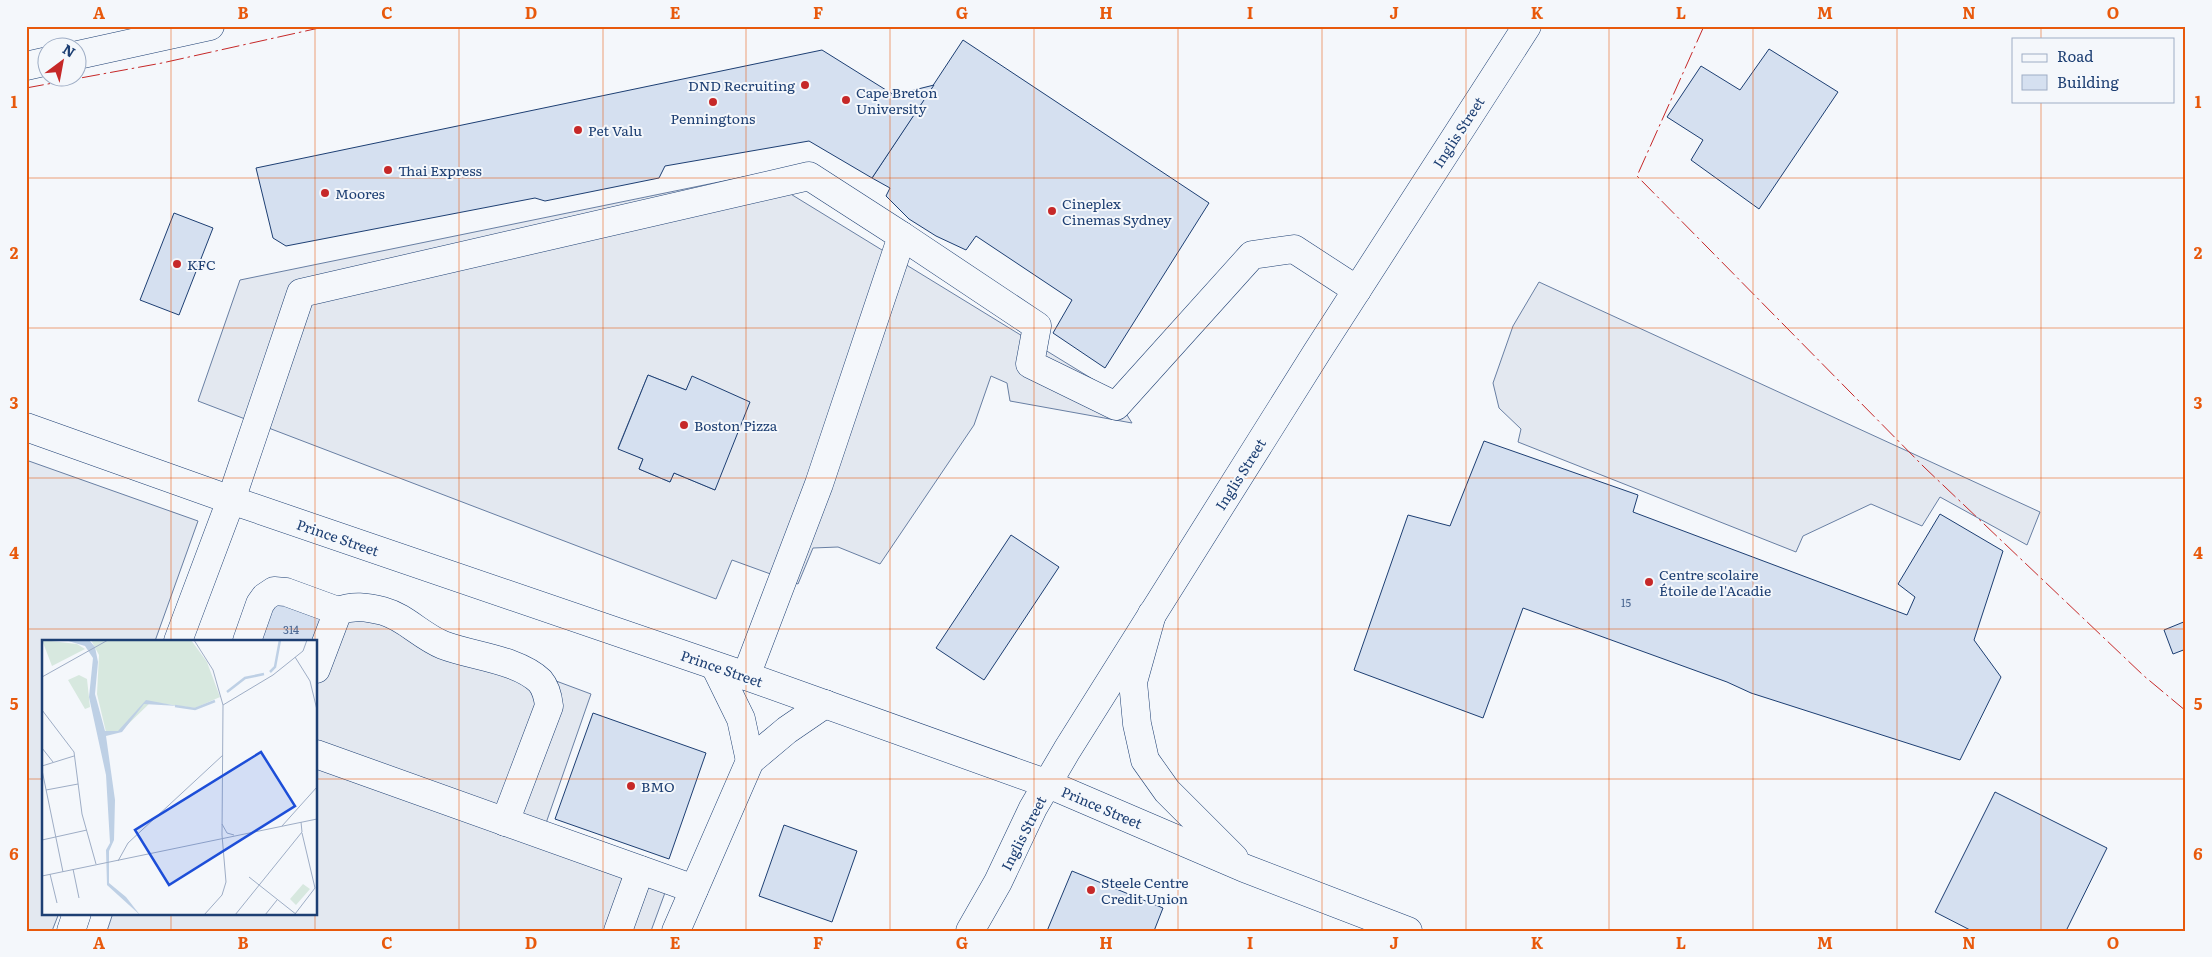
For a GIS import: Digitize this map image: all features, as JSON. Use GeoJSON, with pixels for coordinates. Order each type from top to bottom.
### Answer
{"type":"FeatureCollection","features":[{"type":"Feature","properties":{"kind":"main road"},"geometry":{"type":"LineString","coordinates":[[88,53],[210,26]]}},
{"type":"Feature","properties":{"kind":"main road","name":"Inglis Street"},"geometry":{"type":"LineString","coordinates":[[970,931],[998,882],[1033,808],[1067,750],[1356,290],[1527,26]]}},
{"type":"Feature","properties":{"kind":"main road"},"geometry":{"type":"LineString","coordinates":[[178,640],[231,500],[301,293],[809,176],[1037,326],[1030,364],[1116,406],[1252,255],[1294,249],[1356,290]]}},
{"type":"Feature","properties":{"kind":"main road"},"geometry":{"type":"LineString","coordinates":[[746,676],[819,484],[902,236]]}},
{"type":"Feature","properties":{"kind":"main road","name":"Prince Street"},"geometry":{"type":"LineString","coordinates":[[26,427],[231,500],[746,676],[1048,784],[1244,868],[1408,931]]}},
{"type":"Feature","properties":{"kind":"main road"},"geometry":{"type":"LineString","coordinates":[[247,640],[260,604],[265,597],[274,591],[286,592],[338,611],[349,606],[384,611],[400,618],[430,639],[443,645],[508,664],[523,670],[540,681],[547,692],[549,706],[505,822]]}},
{"type":"Feature","properties":{"kind":"main road"},"geometry":{"type":"LineString","coordinates":[[318,664],[338,611]]}},
{"type":"Feature","properties":{"kind":"main road"},"geometry":{"type":"LineString","coordinates":[[1152,614],[1133,682],[1137,724],[1145,760],[1167,791],[1244,868]]}},
{"type":"Feature","properties":{"kind":"main road"},"geometry":{"type":"LineString","coordinates":[[715,666],[742,718],[750,761]]}},
{"type":"Feature","properties":{"kind":"main road"},"geometry":{"type":"LineString","coordinates":[[676,931],[750,761],[787,730],[825,704]]}},
{"type":"Feature","properties":{"kind":"main road"},"geometry":{"type":"LineString","coordinates":[[318,755],[694,889]]}},
{"type":"Feature","properties":{"kind":"main road"},"geometry":{"type":"LineString","coordinates":[[618,931],[640,870]]}},
{"type":"Feature","properties":{"kind":"main road"},"geometry":{"type":"LineString","coordinates":[[71,931],[77,914]]}},
{"type":"Feature","properties":{"kind":"shaded area"},"geometry":{"type":"Polygon","coordinates":[[[758,174],[1112,391],[1132,423],[1010,401],[1007,383],[991,376],[974,425],[880,564],[838,547],[813,548],[798,584],[732,560],[716,599],[198,401],[240,280],[758,174]],[[648,375],[618,448],[643,459],[639,469],[670,482],[674,473],[715,490],[686,390],[648,375]]]}},
{"type":"Feature","properties":{"kind":"shaded area"},"geometry":{"type":"Polygon","coordinates":[[[1539,282],[2040,512],[2027,545],[1940,497],[1922,526],[1871,504],[1803,536],[1796,552],[1518,442],[1521,429],[1499,408],[1493,383],[1513,326],[1539,282]]]}},
{"type":"Feature","properties":{"kind":"shaded area"},"geometry":{"type":"Polygon","coordinates":[[[26,460],[198,521],[155,640],[42,640],[42,914],[59,914],[52,931],[26,931],[26,460]]]}},
{"type":"Feature","properties":{"kind":"shaded area"},"geometry":{"type":"Polygon","coordinates":[[[336,599],[591,694],[545,826],[670,879],[651,931],[107,931],[113,914],[318,914],[318,648],[336,599]]]}},
{"type":"Feature","properties":{"kind":"building","name":"Cineplex Cinemas Sydney"},"geometry":{"type":"Polygon","coordinates":[[[963,40],[1209,203],[1105,368],[1053,333],[1072,300],[976,236],[966,250],[936,236],[909,219],[886,196],[890,188],[872,178],[963,40]]]}},
{"type":"Feature","properties":{"kind":"building"},"geometry":{"type":"Polygon","coordinates":[[[1769,49],[1838,92],[1759,209],[1691,160],[1703,140],[1667,117],[1701,66],[1740,90],[1769,49]]]}},
{"type":"Feature","properties":{"kind":"building"},"geometry":{"type":"Polygon","coordinates":[[[822,50],[894,95],[934,85],[872,178],[809,141],[665,166],[659,178],[545,201],[535,198],[286,246],[273,238],[256,168],[822,50]]]}},
{"type":"Feature","properties":{"kind":"building","name":"KFC"},"geometry":{"type":"Polygon","coordinates":[[[174,213],[213,228],[179,315],[140,300],[174,213]]]}},
{"type":"Feature","properties":{"kind":"building","name":"Boston Pizza"},"geometry":{"type":"Polygon","coordinates":[[[648,375],[686,390],[692,376],[750,402],[715,490],[674,473],[670,482],[639,469],[643,459],[618,449],[648,375]]]}},
{"type":"Feature","properties":{"kind":"building","name":"Centre scolaire Étoile de l'Acadie"},"geometry":{"type":"Polygon","coordinates":[[[1484,441],[1638,495],[1633,512],[1907,615],[1915,597],[1898,584],[1940,514],[2003,551],[1974,640],[2001,677],[1960,760],[1751,693],[1727,682],[1523,608],[1483,718],[1354,670],[1408,515],[1450,526],[1484,441]]]}},
{"type":"Feature","properties":{"kind":"building"},"geometry":{"type":"Polygon","coordinates":[[[1011,535],[1059,567],[984,680],[936,648],[1011,535]]]}},
{"type":"Feature","properties":{"kind":"building"},"geometry":{"type":"Polygon","coordinates":[[[275,600],[322,618],[314,640],[259,640],[275,600]]]}},
{"type":"Feature","properties":{"kind":"building"},"geometry":{"type":"Polygon","coordinates":[[[2186,621],[2186,649],[2173,654],[2164,630],[2186,621]]]}},
{"type":"Feature","properties":{"kind":"building","name":"BMO"},"geometry":{"type":"Polygon","coordinates":[[[593,713],[706,753],[669,859],[555,819],[593,713]]]}},
{"type":"Feature","properties":{"kind":"building"},"geometry":{"type":"Polygon","coordinates":[[[1995,792],[2107,848],[2066,931],[1972,931],[1935,912],[1995,792]]]}},
{"type":"Feature","properties":{"kind":"building"},"geometry":{"type":"Polygon","coordinates":[[[784,825],[857,851],[832,922],[759,896],[784,825]]]}},
{"type":"Feature","properties":{"kind":"building","name":"Steele Centre Credit Union"},"geometry":{"type":"Polygon","coordinates":[[[1072,871],[1163,908],[1154,931],[1047,931],[1072,871]]]}},
{"type":"Feature","properties":{"kind":"power"},"geometry":{"type":"LineString","coordinates":[[26,88],[162,63],[328,26]]}},
{"type":"Feature","properties":{"kind":"power"},"geometry":{"type":"LineString","coordinates":[[1704,26],[1637,176],[1924,467],[2144,676],[2186,711]]}},
{"type":"Feature","properties":{"kind":"place","name":"DND Recruiting"},"geometry":{"type":"Point","coordinates":[805,85]}},
{"type":"Feature","properties":{"kind":"place","name":"Cape Breton University"},"geometry":{"type":"Point","coordinates":[846,100]}},
{"type":"Feature","properties":{"kind":"place","name":"Penningtons"},"geometry":{"type":"Point","coordinates":[713,102]}},
{"type":"Feature","properties":{"kind":"place","name":"Pet Valu"},"geometry":{"type":"Point","coordinates":[578,130]}},
{"type":"Feature","properties":{"kind":"place","name":"Thai Express"},"geometry":{"type":"Point","coordinates":[388,170]}},
{"type":"Feature","properties":{"kind":"place","name":"Moores"},"geometry":{"type":"Point","coordinates":[325,193]}},
{"type":"Feature","properties":{"kind":"place","name":"Cineplex Cinemas Sydney"},"geometry":{"type":"Point","coordinates":[1052,211]}},
{"type":"Feature","properties":{"kind":"place","name":"KFC"},"geometry":{"type":"Point","coordinates":[177,264]}},
{"type":"Feature","properties":{"kind":"place","name":"Boston Pizza"},"geometry":{"type":"Point","coordinates":[684,425]}},
{"type":"Feature","properties":{"kind":"place","name":"Centre scolaire Étoile de l'Acadie"},"geometry":{"type":"Point","coordinates":[1649,582]}},
{"type":"Feature","properties":{"kind":"place","name":"BMO"},"geometry":{"type":"Point","coordinates":[631,786]}},
{"type":"Feature","properties":{"kind":"place","name":"Steele Centre Credit Union"},"geometry":{"type":"Point","coordinates":[1091,890]}}]}
